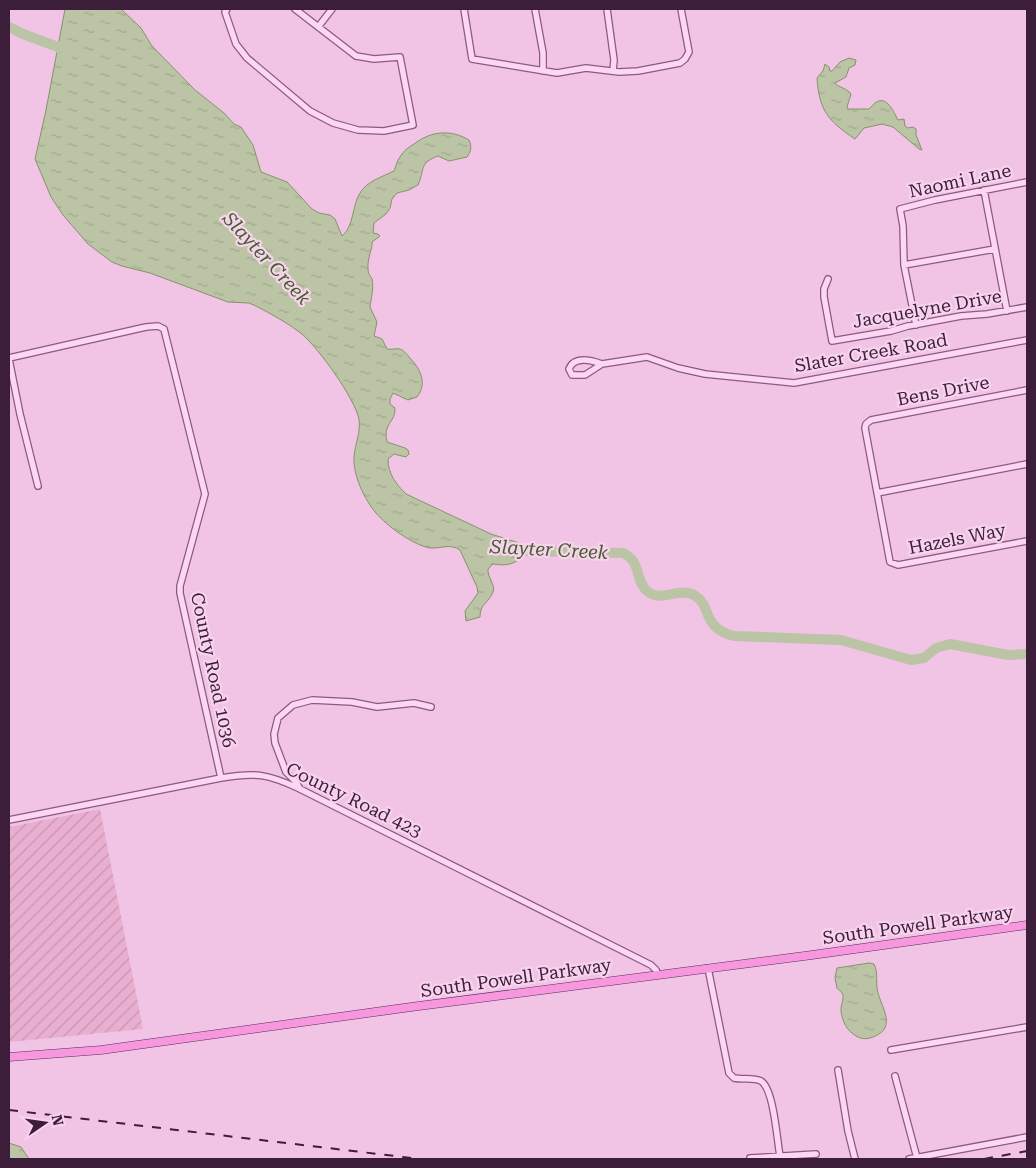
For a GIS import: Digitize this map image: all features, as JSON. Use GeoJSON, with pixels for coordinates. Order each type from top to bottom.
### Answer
{"type":"FeatureCollection","features":[{"type":"Feature","properties":{"kind":"main road","name":"South Powell Parkway"},"geometry":{"type":"LineString","coordinates":[[9,1057],[101,1050],[1027,925]]}},
{"type":"Feature","properties":{"kind":"street"},"geometry":{"type":"LineString","coordinates":[[227,9],[225,12],[236,44],[247,58],[310,111],[333,123],[358,130],[384,131],[413,125],[400,57],[374,59],[356,56],[296,9]]}},
{"type":"Feature","properties":{"kind":"street"},"geometry":{"type":"LineString","coordinates":[[318,27],[332,9]]}},
{"type":"Feature","properties":{"kind":"street"},"geometry":{"type":"LineString","coordinates":[[464,9],[472,59],[557,73],[586,68],[638,71],[680,63],[686,59],[689,52],[681,9]]}},
{"type":"Feature","properties":{"kind":"street"},"geometry":{"type":"LineString","coordinates":[[535,9],[543,53],[543,71]]}},
{"type":"Feature","properties":{"kind":"street"},"geometry":{"type":"LineString","coordinates":[[606,9],[614,60],[613,70]]}},
{"type":"Feature","properties":{"kind":"street","name":"Naomi Lane"},"geometry":{"type":"LineString","coordinates":[[904,266],[903,226],[900,210],[935,200],[1027,182]]}},
{"type":"Feature","properties":{"kind":"street"},"geometry":{"type":"LineString","coordinates":[[984,190],[1007,310]]}},
{"type":"Feature","properties":{"kind":"street"},"geometry":{"type":"LineString","coordinates":[[916,325],[904,266],[995,249]]}},
{"type":"Feature","properties":{"kind":"street","name":"Jacquelyne Drive"},"geometry":{"type":"LineString","coordinates":[[828,279],[824,289],[824,296],[832,341],[1027,307]]}},
{"type":"Feature","properties":{"kind":"street","name":"County Road 1036"},"geometry":{"type":"LineString","coordinates":[[9,359],[154,326],[163,327],[205,494],[180,586],[180,593],[221,778]]}},
{"type":"Feature","properties":{"kind":"street","name":"Slater Creek Road"},"geometry":{"type":"LineString","coordinates":[[602,364],[586,375],[572,375],[569,369],[571,364],[577,361],[602,364],[647,358],[705,374],[794,383],[1027,340]]}},
{"type":"Feature","properties":{"kind":"street"},"geometry":{"type":"LineString","coordinates":[[9,359],[20,414],[38,486]]}},
{"type":"Feature","properties":{"kind":"street","name":"Bens Drive"},"geometry":{"type":"LineString","coordinates":[[877,493],[865,428],[866,424],[871,420],[1027,390]]}},
{"type":"Feature","properties":{"kind":"street"},"geometry":{"type":"LineString","coordinates":[[877,493],[1027,464]]}},
{"type":"Feature","properties":{"kind":"street","name":"Hazels Way"},"geometry":{"type":"LineString","coordinates":[[877,493],[890,562],[893,565],[1027,541]]}},
{"type":"Feature","properties":{"kind":"street"},"geometry":{"type":"LineString","coordinates":[[300,789],[296,782],[288,775],[275,743],[274,729],[278,718],[290,707],[305,700],[386,707],[419,704],[431,707]]}},
{"type":"Feature","properties":{"kind":"street"},"geometry":{"type":"LineString","coordinates":[[273,777],[280,773],[283,764]]}},
{"type":"Feature","properties":{"kind":"street","name":"County Road 423"},"geometry":{"type":"LineString","coordinates":[[9,820],[221,778],[253,774],[273,777],[652,965],[658,975]]}},
{"type":"Feature","properties":{"kind":"street"},"geometry":{"type":"LineString","coordinates":[[708,968],[729,1073],[734,1078],[760,1080],[767,1087],[771,1100],[780,1156]]}},
{"type":"Feature","properties":{"kind":"street"},"geometry":{"type":"LineString","coordinates":[[891,1050],[1027,1027]]}},
{"type":"Feature","properties":{"kind":"street"},"geometry":{"type":"LineString","coordinates":[[838,1070],[848,1131],[855,1159]]}},
{"type":"Feature","properties":{"kind":"street"},"geometry":{"type":"LineString","coordinates":[[895,1076],[917,1158]]}},
{"type":"Feature","properties":{"kind":"street"},"geometry":{"type":"LineString","coordinates":[[909,1159],[1027,1137]]}},
{"type":"Feature","properties":{"kind":"street"},"geometry":{"type":"LineString","coordinates":[[750,1158],[816,1154]]}},
{"type":"Feature","properties":{"kind":"shaded area"},"geometry":{"type":"Polygon","coordinates":[[[100,809],[143,1029],[9,1042],[9,827],[100,809]]]}},
{"type":"Feature","properties":{"kind":"water"},"geometry":{"type":"Polygon","coordinates":[[[65,9],[121,9],[141,28],[152,46],[195,90],[224,113],[234,124],[241,127],[253,145],[261,172],[287,182],[312,209],[319,213],[330,215],[335,219],[342,236],[349,227],[357,198],[363,189],[375,180],[394,171],[399,159],[408,148],[427,136],[441,133],[455,134],[469,140],[471,149],[467,157],[449,161],[438,156],[428,161],[425,164],[418,185],[397,193],[392,199],[386,214],[374,223],[373,233],[380,236],[372,242],[368,269],[373,283],[370,307],[377,322],[374,336],[382,339],[387,349],[400,349],[405,352],[419,371],[422,381],[417,397],[408,400],[393,393],[390,399],[390,404],[395,408],[395,413],[386,431],[387,442],[405,448],[409,454],[406,457],[394,454],[388,459],[389,469],[393,478],[406,494],[491,534],[519,543],[522,546],[524,555],[517,561],[506,565],[493,564],[488,569],[494,589],[481,609],[480,617],[466,621],[465,611],[478,593],[460,550],[449,547],[430,548],[416,543],[387,524],[367,501],[357,479],[354,464],[359,433],[359,419],[356,410],[335,374],[302,334],[249,303],[228,302],[150,273],[112,262],[88,244],[63,215],[51,197],[35,159],[65,9]]]}},
{"type":"Feature","properties":{"kind":"water"},"geometry":{"type":"Polygon","coordinates":[[[849,58],[856,60],[855,65],[849,68],[846,77],[835,83],[851,94],[848,109],[869,109],[875,103],[883,101],[890,106],[898,120],[904,119],[905,126],[916,129],[916,135],[922,150],[893,127],[882,124],[864,128],[855,139],[838,126],[827,114],[820,98],[817,78],[823,71],[825,64],[832,71],[840,62],[849,58]]]}},
{"type":"Feature","properties":{"kind":"water"},"geometry":{"type":"Polygon","coordinates":[[[869,963],[874,964],[875,967],[878,994],[886,1021],[881,1033],[865,1039],[852,1033],[844,1022],[841,1009],[843,995],[837,988],[835,978],[837,968],[869,963]]]}},
{"type":"Feature","properties":{"kind":"water"},"geometry":{"type":"Polygon","coordinates":[[[9,1143],[21,1147],[29,1159],[9,1159],[9,1143]]]}},
{"type":"Feature","properties":{"kind":"waterway","name":"Slayter Creek"},"geometry":{"type":"LineString","coordinates":[[9,27],[58,47],[67,56]]}},
{"type":"Feature","properties":{"kind":"waterway","name":"Slayter Creek"},"geometry":{"type":"LineString","coordinates":[[511,549],[524,551],[623,553],[633,561],[640,581],[647,591],[658,596],[681,593],[692,594],[699,598],[716,627],[734,636],[841,640],[911,660],[924,658],[936,648],[950,644],[1008,655],[1027,654]]}},
{"type":"Feature","properties":{"kind":"railway"},"geometry":{"type":"LineString","coordinates":[[9,1110],[420,1159]]}},
{"type":"Feature","properties":{"kind":"railway"},"geometry":{"type":"LineString","coordinates":[[984,1159],[1027,1151]]}}]}
